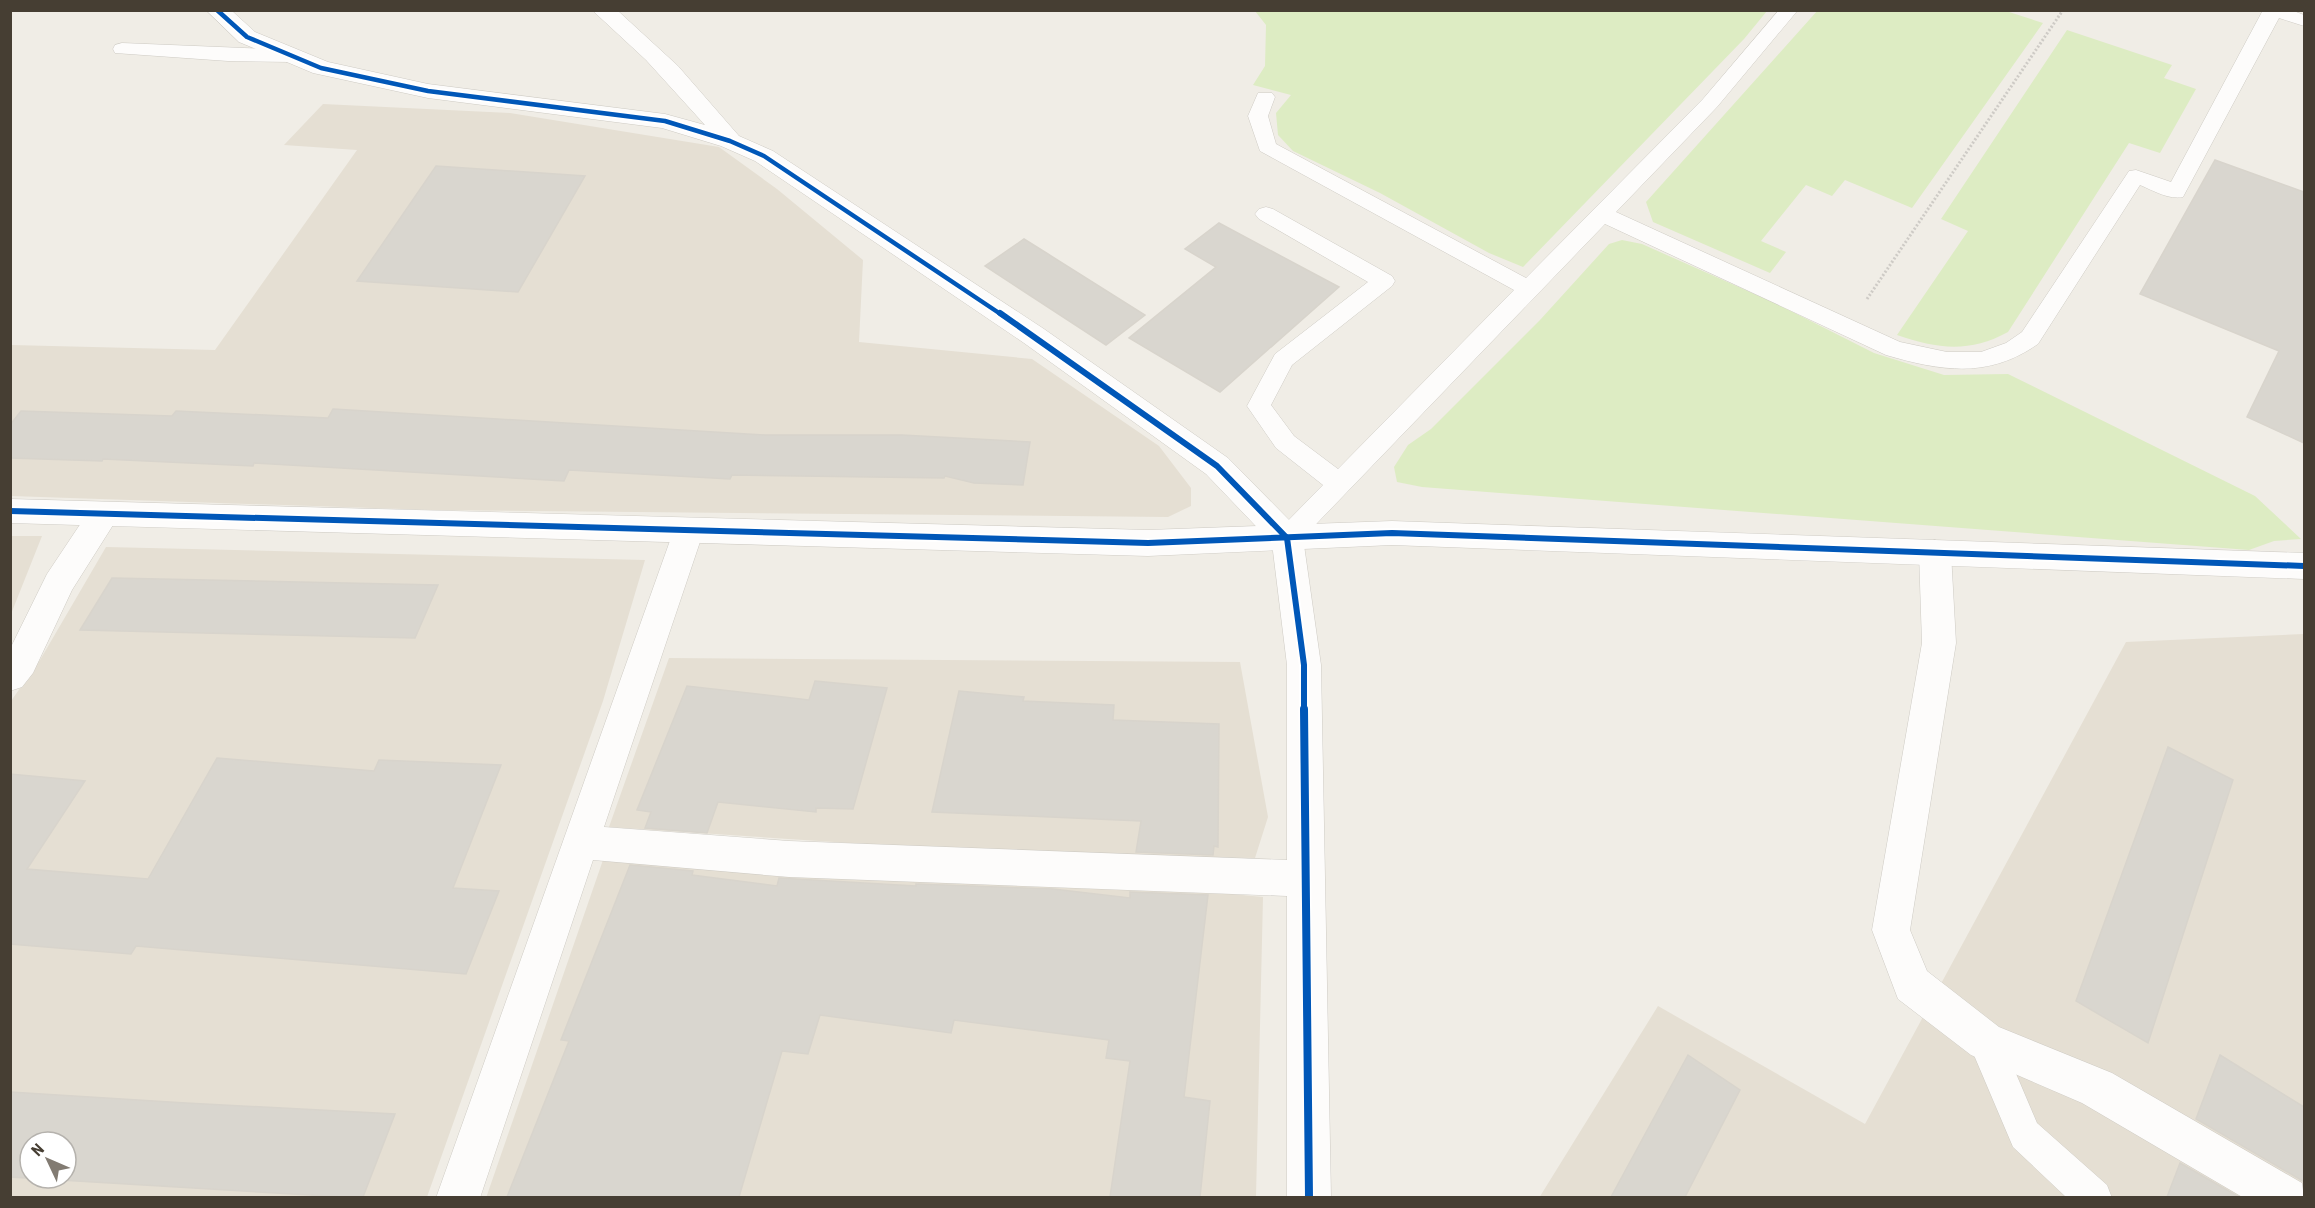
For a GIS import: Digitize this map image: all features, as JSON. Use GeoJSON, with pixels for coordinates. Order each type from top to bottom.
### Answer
{"type":"FeatureCollection","features":[{"type":"Feature","properties":{"kind":"street"},"geometry":{"type":"LineString","coordinates":[[217,10],[247,37],[321,68],[428,91],[665,122],[730,141],[764,156],[1034,336],[1217,466],[1287,538],[1304,665],[1309,1197]]}},
{"type":"Feature","properties":{"kind":"street"},"geometry":{"type":"LineString","coordinates":[[603,10],[637,36],[687,87],[730,141]]}},
{"type":"Feature","properties":{"kind":"street"},"geometry":{"type":"LineString","coordinates":[[10,511],[1148,543],[1392,533],[2304,566]]}},
{"type":"Feature","properties":{"kind":"street"},"geometry":{"type":"LineString","coordinates":[[10,677],[21,663],[59,583],[104,514]]}},
{"type":"Feature","properties":{"kind":"street"},"geometry":{"type":"LineString","coordinates":[[458,1197],[688,530]]}},
{"type":"Feature","properties":{"kind":"street"},"geometry":{"type":"LineString","coordinates":[[1935,553],[1939,643],[1891,930],[1912,985],[1985,1041],[2097,1088],[2287,1197]]}},
{"type":"Feature","properties":{"kind":"street"},"geometry":{"type":"LineString","coordinates":[[581,842],[789,859],[1306,879]]}},
{"type":"Feature","properties":{"kind":"lane"},"geometry":{"type":"LineString","coordinates":[[1287,538],[1710,103],[1789,10]]}},
{"type":"Feature","properties":{"kind":"lane"},"geometry":{"type":"LineString","coordinates":[[1601,214],[1894,349],[1937,360],[1975,361],[2014,351],[2030,338],[2136,176],[2176,192],[2274,11],[2304,21]]}},
{"type":"Feature","properties":{"kind":"lane"},"geometry":{"type":"LineString","coordinates":[[122,49],[292,56]]}},
{"type":"Feature","properties":{"kind":"lane"},"geometry":{"type":"LineString","coordinates":[[1265,97],[1258,116],[1267,147],[1510,280],[1529,288]]}},
{"type":"Feature","properties":{"kind":"lane"},"geometry":{"type":"LineString","coordinates":[[1266,214],[1384,281],[1283,360],[1259,406],[1285,442],[1340,484]]}},
{"type":"Feature","properties":{"kind":"lane"},"geometry":{"type":"LineString","coordinates":[[1985,1041],[2025,1135],[2094,1197]]}},
{"type":"Feature","properties":{"kind":"path"},"geometry":{"type":"LineString","coordinates":[[1847,327],[2063,10]]}},
{"type":"Feature","properties":{"kind":"shaded area"},"geometry":{"type":"Polygon","coordinates":[[[323,104],[510,113],[719,147],[777,189],[863,260],[859,342],[1032,359],[1159,446],[1191,488],[1191,506],[1168,517],[432,510],[11,496],[11,345],[215,350],[357,150],[284,145],[323,104]]]}},
{"type":"Feature","properties":{"kind":"shaded area"},"geometry":{"type":"Polygon","coordinates":[[[10,536],[42,536],[11,614],[10,536]]]}},
{"type":"Feature","properties":{"kind":"shaded area"},"geometry":{"type":"Polygon","coordinates":[[[106,547],[645,560],[603,701],[427,1197],[11,1198],[11,701],[40,660],[106,547]]]}},
{"type":"Feature","properties":{"kind":"shaded area"},"geometry":{"type":"Polygon","coordinates":[[[2304,634],[2304,1197],[1539,1198],[1658,1006],[1865,1124],[2126,642],[2304,634]]]}},
{"type":"Feature","properties":{"kind":"shaded area"},"geometry":{"type":"Polygon","coordinates":[[[669,658],[1240,662],[1268,817],[1255,858],[1016,854],[609,827],[669,658]]]}},
{"type":"Feature","properties":{"kind":"shaded area"},"geometry":{"type":"Polygon","coordinates":[[[603,860],[1087,880],[1263,897],[1256,1197],[486,1198],[603,860]]]}},
{"type":"Feature","properties":{"kind":"green space"},"geometry":{"type":"Polygon","coordinates":[[[1818,10],[2006,11],[2043,23],[1912,208],[1845,180],[1832,196],[1806,185],[1761,241],[1786,252],[1770,273],[1653,222],[1646,202],[1818,10]]]}},
{"type":"Feature","properties":{"kind":"green space"},"geometry":{"type":"Polygon","coordinates":[[[1255,11],[1767,11],[1744,39],[1523,267],[1489,253],[1380,193],[1293,151],[1278,135],[1276,113],[1291,95],[1253,85],[1265,66],[1266,25],[1255,11]]]}},
{"type":"Feature","properties":{"kind":"green space"},"geometry":{"type":"Polygon","coordinates":[[[2067,30],[2172,65],[2164,78],[2196,89],[2160,153],[2129,143],[2008,332],[1980,343],[1953,347],[1897,335],[1968,231],[1941,219],[2067,30]]]}},
{"type":"Feature","properties":{"kind":"green space"},"geometry":{"type":"Polygon","coordinates":[[[1622,240],[1642,244],[1777,304],[1874,353],[1944,375],[2008,374],[2255,496],[2301,539],[2274,541],[2249,550],[1422,487],[1397,482],[1394,467],[1408,445],[1431,429],[1540,320],[1609,244],[1622,240]]]}},
{"type":"Feature","properties":{"kind":"building"},"geometry":{"type":"Polygon","coordinates":[[[2215,160],[2304,192],[2304,443],[2247,417],[2279,351],[2140,294],[2215,160]]]}},
{"type":"Feature","properties":{"kind":"building"},"geometry":{"type":"Polygon","coordinates":[[[436,166],[585,176],[518,292],[357,281],[436,166]]]}},
{"type":"Feature","properties":{"kind":"building"},"geometry":{"type":"Polygon","coordinates":[[[1219,223],[1339,287],[1220,392],[1129,338],[1216,267],[1185,249],[1219,223]]]}},
{"type":"Feature","properties":{"kind":"building"},"geometry":{"type":"Polygon","coordinates":[[[1024,239],[1145,315],[1106,345],[985,266],[1024,239]]]}},
{"type":"Feature","properties":{"kind":"building"},"geometry":{"type":"Polygon","coordinates":[[[333,409],[765,435],[902,435],[1030,442],[1023,485],[974,483],[945,476],[944,478],[732,475],[730,479],[569,470],[564,481],[254,463],[253,466],[103,459],[102,461],[10,458],[10,425],[21,411],[172,416],[176,411],[328,418],[333,409]]]}},
{"type":"Feature","properties":{"kind":"building"},"geometry":{"type":"Polygon","coordinates":[[[112,578],[438,585],[415,638],[80,630],[112,578]]]}},
{"type":"Feature","properties":{"kind":"building"},"geometry":{"type":"Polygon","coordinates":[[[815,681],[887,688],[853,809],[816,808],[816,812],[718,802],[707,833],[645,828],[651,812],[637,810],[687,686],[809,700],[815,681]]]}},
{"type":"Feature","properties":{"kind":"building"},"geometry":{"type":"Polygon","coordinates":[[[959,691],[1024,697],[1023,701],[1114,705],[1113,720],[1219,724],[1218,847],[1214,846],[1213,855],[1136,852],[1141,821],[932,812],[959,691]]]}},
{"type":"Feature","properties":{"kind":"building"},"geometry":{"type":"Polygon","coordinates":[[[2168,747],[2233,780],[2148,1043],[2076,1001],[2168,747]]]}},
{"type":"Feature","properties":{"kind":"building"},"geometry":{"type":"Polygon","coordinates":[[[217,758],[374,771],[379,760],[501,765],[453,888],[499,891],[466,974],[136,946],[131,954],[10,944],[10,774],[85,781],[27,869],[148,879],[217,758]]]}},
{"type":"Feature","properties":{"kind":"building"},"geometry":{"type":"Polygon","coordinates":[[[630,865],[693,871],[692,875],[777,886],[779,878],[916,886],[916,884],[1053,889],[1130,898],[1130,892],[1208,895],[1184,1097],[1210,1101],[1200,1197],[1110,1197],[1130,1061],[1106,1058],[1109,1040],[954,1020],[951,1033],[820,1015],[808,1054],[782,1051],[739,1197],[507,1197],[569,1041],[561,1040],[630,865]]]}},
{"type":"Feature","properties":{"kind":"building"},"geometry":{"type":"Polygon","coordinates":[[[1688,1055],[1740,1090],[1685,1197],[1611,1197],[1688,1055]]]}},
{"type":"Feature","properties":{"kind":"building"},"geometry":{"type":"Polygon","coordinates":[[[2220,1055],[2304,1107],[2304,1185],[2303,1181],[2196,1119],[2220,1055]]]}},
{"type":"Feature","properties":{"kind":"building"},"geometry":{"type":"Polygon","coordinates":[[[10,1092],[395,1114],[363,1197],[78,1181],[78,1130],[18,1130],[18,1177],[10,1177],[10,1092]]]}},
{"type":"Feature","properties":{"kind":"building"},"geometry":{"type":"Polygon","coordinates":[[[2180,1163],[2239,1197],[2167,1197],[2180,1163]]]}},
{"type":"Feature","properties":{"kind":"cycle path"},"geometry":{"type":"LineString","coordinates":[[217,10],[247,37],[321,68],[428,91],[665,121],[730,141],[764,156],[1034,336],[1217,466],[1287,538],[1304,665],[1309,1198]]}},
{"type":"Feature","properties":{"kind":"cycle path"},"geometry":{"type":"LineString","coordinates":[[10,511],[1148,543],[1392,533],[2304,566]]}}]}
